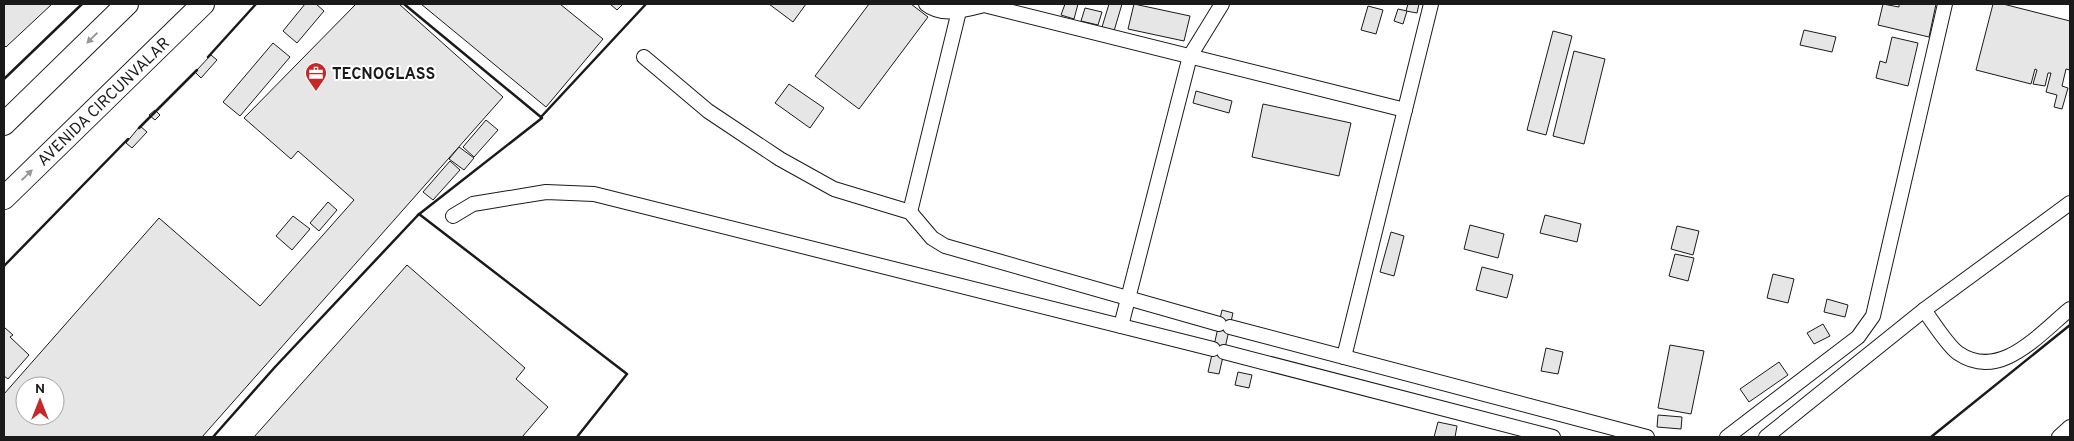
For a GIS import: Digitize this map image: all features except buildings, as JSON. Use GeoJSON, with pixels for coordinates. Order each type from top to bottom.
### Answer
{"type":"FeatureCollection","features":[{"type":"Feature","properties":{"kind":"highway"},"geometry":{"type":"LineString","coordinates":[[4,124],[127,4]]}},
{"type":"Feature","properties":{"kind":"highway","name":"AVENIDA CIRCUNVALAR"},"geometry":{"type":"LineString","coordinates":[[4,198],[203,4]]}},
{"type":"Feature","properties":{"kind":"street"},"geometry":{"type":"LineString","coordinates":[[926,4],[945,11],[959,11],[984,4],[1406,110]]}},
{"type":"Feature","properties":{"kind":"street"},"geometry":{"type":"LineString","coordinates":[[1121,326],[1190,56],[1222,4]]}},
{"type":"Feature","properties":{"kind":"street"},"geometry":{"type":"LineString","coordinates":[[1344,357],[1431,4]]}},
{"type":"Feature","properties":{"kind":"street"},"geometry":{"type":"LineString","coordinates":[[1727,437],[1858,337],[1873,316],[1945,4]]}},
{"type":"Feature","properties":{"kind":"street"},"geometry":{"type":"LineString","coordinates":[[910,212],[959,11]]}},
{"type":"Feature","properties":{"kind":"street"},"geometry":{"type":"LineString","coordinates":[[644,58],[708,111],[780,159],[834,189],[910,212],[932,238],[944,246],[1128,300],[1647,437]]}},
{"type":"Feature","properties":{"kind":"street"},"geometry":{"type":"LineString","coordinates":[[453,216],[473,204],[546,192],[594,194],[1219,350],[1553,437]]}},
{"type":"Feature","properties":{"kind":"street"},"geometry":{"type":"LineString","coordinates":[[1766,437],[1924,310],[2070,203]]}},
{"type":"Feature","properties":{"kind":"street"},"geometry":{"type":"LineString","coordinates":[[1924,310],[1957,353],[1976,362],[1994,363],[2010,358],[2070,308]]}},
{"type":"Feature","properties":{"kind":"street"},"geometry":{"type":"LineString","coordinates":[[2059,437],[2070,427]]}},
{"type":"Feature","properties":{"kind":"wall"},"geometry":{"type":"LineString","coordinates":[[4,79],[82,4]]}},
{"type":"Feature","properties":{"kind":"wall"},"geometry":{"type":"LineString","coordinates":[[208,57],[256,4]]}},
{"type":"Feature","properties":{"kind":"wall"},"geometry":{"type":"LineString","coordinates":[[404,4],[542,118],[418,215]]}},
{"type":"Feature","properties":{"kind":"wall"},"geometry":{"type":"LineString","coordinates":[[541,117],[646,4]]}},
{"type":"Feature","properties":{"kind":"wall"},"geometry":{"type":"LineString","coordinates":[[139,128],[197,70]]}},
{"type":"Feature","properties":{"kind":"wall"},"geometry":{"type":"LineString","coordinates":[[4,266],[128,139]]}},
{"type":"Feature","properties":{"kind":"wall"},"geometry":{"type":"LineString","coordinates":[[213,437],[275,367],[419,214],[627,374],[577,437]]}},
{"type":"Feature","properties":{"kind":"wall"},"geometry":{"type":"LineString","coordinates":[[1931,437],[2070,325]]}},
{"type":"Feature","properties":{"kind":"place","name":"TECNOGLASS"},"geometry":{"type":"Point","coordinates":[316,92]}}]}
